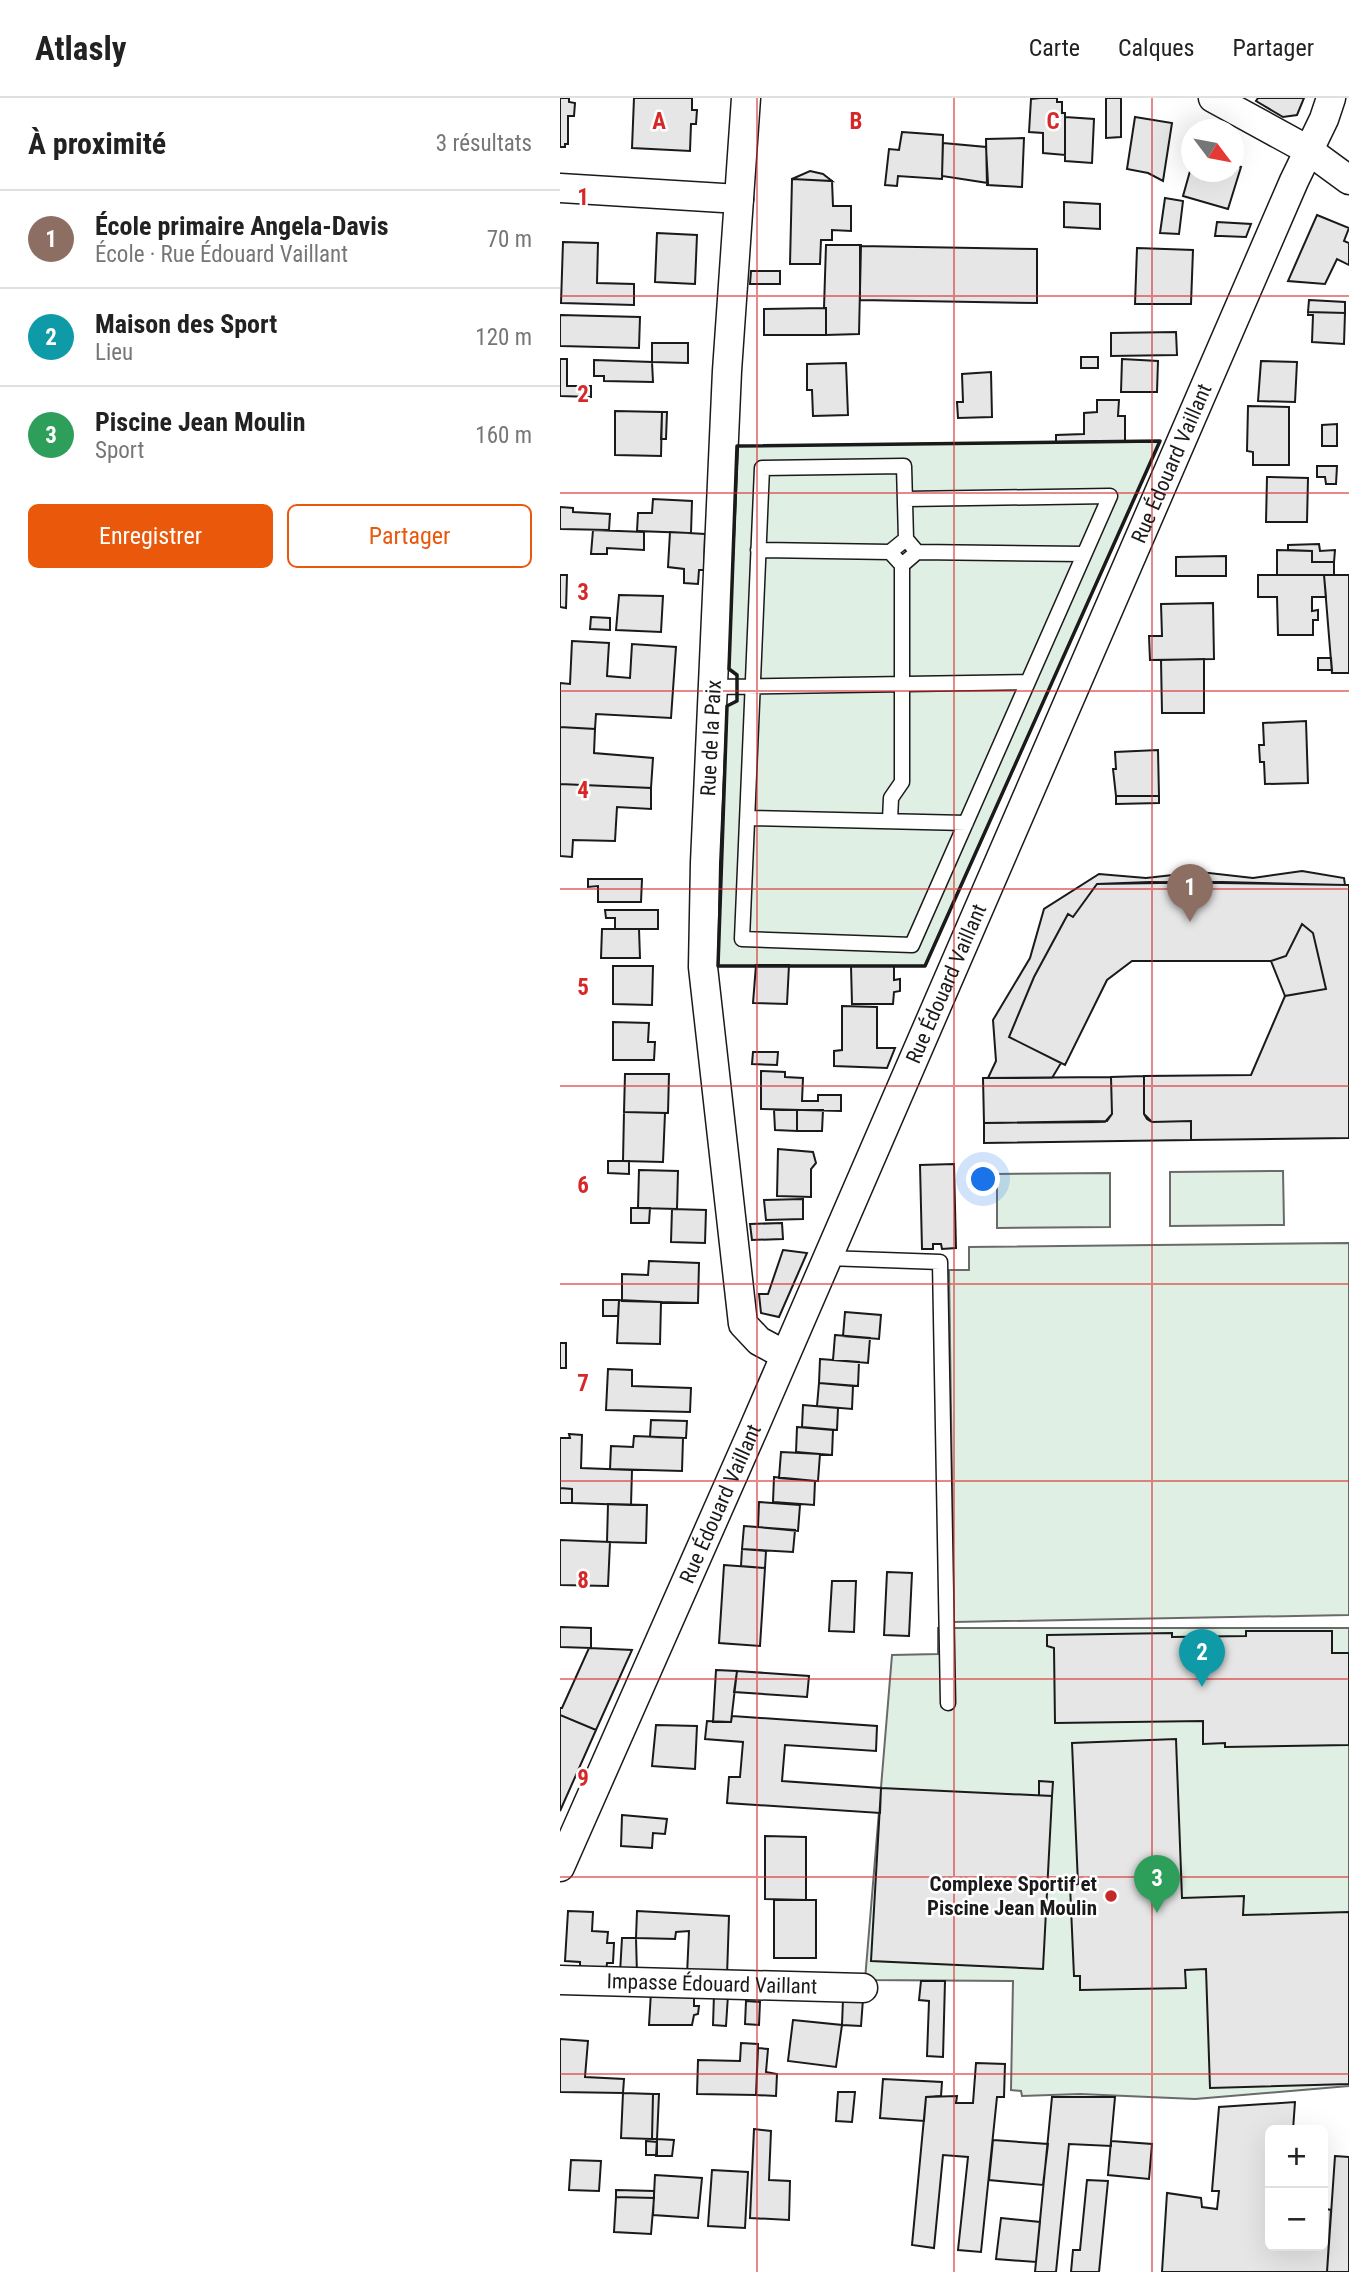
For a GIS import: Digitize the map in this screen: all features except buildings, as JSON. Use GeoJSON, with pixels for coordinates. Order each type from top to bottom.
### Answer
{"type":"FeatureCollection","features":[{"type":"Feature","properties":{"kind":"street","name":"Rue de la Paix"},"geometry":{"type":"LineString","coordinates":[[747,98],[727,371],[705,863],[703,967],[743,1324],[760,1341],[785,1355]]}},
{"type":"Feature","properties":{"kind":"street"},"geometry":{"type":"LineString","coordinates":[[1213,98],[1308,150],[1349,180]]}},
{"type":"Feature","properties":{"kind":"street","name":"Rue Édouard Vaillant"},"geometry":{"type":"LineString","coordinates":[[560,1867],[1331,98]]}},
{"type":"Feature","properties":{"kind":"street"},"geometry":{"type":"LineString","coordinates":[[560,188],[739,199]]}},
{"type":"Feature","properties":{"kind":"street","name":"Impasse Édouard Vaillant"},"geometry":{"type":"LineString","coordinates":[[560,1980],[863,1988]]}},
{"type":"Feature","properties":{"kind":"lane"},"geometry":{"type":"LineString","coordinates":[[906,499],[1110,496],[912,945],[742,939],[762,468],[904,466],[905,538],[917,552]]}},
{"type":"Feature","properties":{"kind":"lane"},"geometry":{"type":"LineString","coordinates":[[758,550],[890,552],[905,538]]}},
{"type":"Feature","properties":{"kind":"lane"},"geometry":{"type":"LineString","coordinates":[[890,552],[902,565],[902,782],[891,798],[890,820]]}},
{"type":"Feature","properties":{"kind":"lane"},"geometry":{"type":"LineString","coordinates":[[902,565],[917,552],[1084,554]]}},
{"type":"Feature","properties":{"kind":"lane"},"geometry":{"type":"LineString","coordinates":[[713,687],[1028,681]]}},
{"type":"Feature","properties":{"kind":"lane"},"geometry":{"type":"LineString","coordinates":[[747,818],[965,822]]}},
{"type":"Feature","properties":{"kind":"lane"},"geometry":{"type":"LineString","coordinates":[[827,1258],[940,1262],[948,1703]]}},
{"type":"Feature","properties":{"kind":"green space"},"geometry":{"type":"Polygon","coordinates":[[[1160,441],[925,966],[718,966],[727,706],[737,700],[737,675],[729,669],[737,446],[1160,441]]]}},
{"type":"Feature","properties":{"kind":"green space"},"geometry":{"type":"Polygon","coordinates":[[[1283,1171],[1284,1225],[1170,1226],[1170,1172],[1283,1171]]]}},
{"type":"Feature","properties":{"kind":"green space"},"geometry":{"type":"Polygon","coordinates":[[[1110,1173],[1110,1227],[997,1228],[997,1174],[1110,1173]]]}},
{"type":"Feature","properties":{"kind":"green space"},"geometry":{"type":"Polygon","coordinates":[[[1349,1243],[1349,1615],[954,1622],[949,1270],[969,1270],[969,1247],[1349,1243]]]}},
{"type":"Feature","properties":{"kind":"green space","name":"Complexe Sportif et Piscine Jean Moulin"},"geometry":{"type":"Polygon","coordinates":[[[938,1628],[1349,1628],[1349,2086],[1195,2099],[1080,2094],[1022,2096],[1021,2091],[1011,2090],[1013,1981],[865,1980],[892,1655],[938,1654],[938,1628]]]}},
{"type":"Feature","properties":{"kind":"wall"},"geometry":{"type":"LineString","coordinates":[[1160,441],[925,966],[718,966],[727,706],[737,701],[737,675],[729,669],[737,446],[1160,441]]}},
{"type":"Feature","properties":{"kind":"place","name":"École primaire Angela-Davis"},"geometry":{"type":"Point","coordinates":[1190,922]}},
{"type":"Feature","properties":{"kind":"place","name":"Maison des Sport"},"geometry":{"type":"Point","coordinates":[1202,1687]}},
{"type":"Feature","properties":{"kind":"place","name":"Complexe Sportif et Piscine Jean Moulin"},"geometry":{"type":"Point","coordinates":[1111,1896]}},
{"type":"Feature","properties":{"kind":"place","name":"Piscine Jean Moulin"},"geometry":{"type":"Point","coordinates":[1157,1913]}}]}
